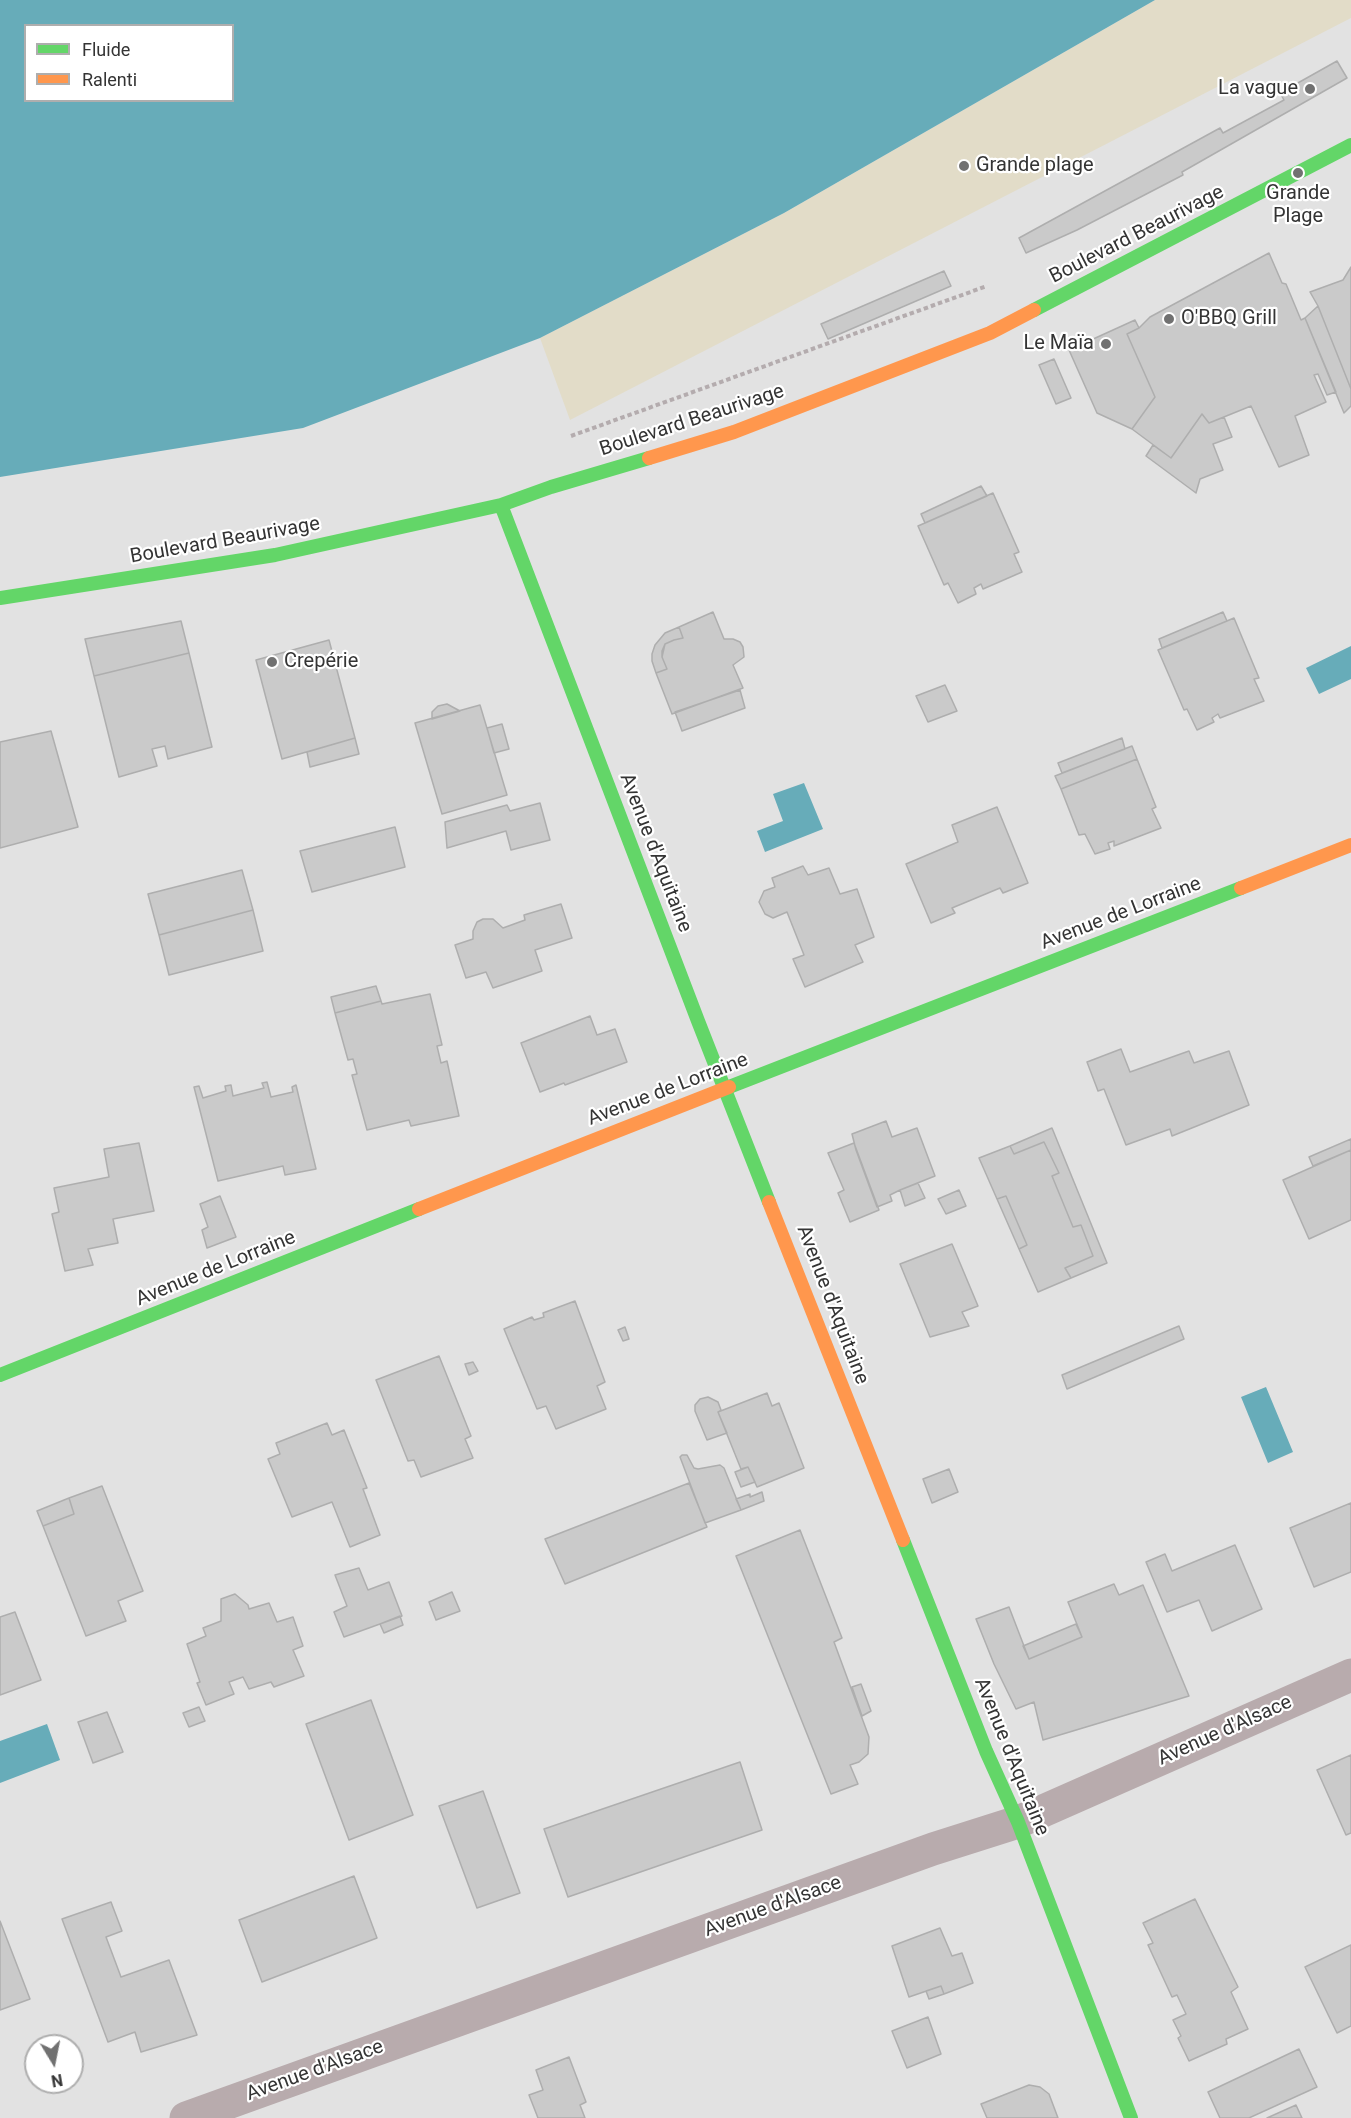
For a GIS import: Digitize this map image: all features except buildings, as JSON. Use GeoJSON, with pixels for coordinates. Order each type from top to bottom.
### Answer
{"type":"FeatureCollection","features":[{"type":"Feature","properties":{"kind":"street","name":"Boulevard Beaurivage"},"geometry":{"type":"LineString","coordinates":[[0,598],[275,555],[501,505],[551,487],[734,432],[990,333],[1351,145]]}},
{"type":"Feature","properties":{"kind":"street","name":"Avenue d'Aquitaine"},"geometry":{"type":"LineString","coordinates":[[501,505],[725,1089],[986,1751],[1018,1821],[1131,2118]]}},
{"type":"Feature","properties":{"kind":"street","name":"Avenue de Lorraine"},"geometry":{"type":"LineString","coordinates":[[0,1375],[1351,845]]}},
{"type":"Feature","properties":{"kind":"street","name":"Avenue d'Alsace"},"geometry":{"type":"LineString","coordinates":[[186,2118],[933,1849],[1018,1821],[1351,1675]]}},
{"type":"Feature","properties":{"kind":"path"},"geometry":{"type":"LineString","coordinates":[[571,436],[997,282]]}},
{"type":"Feature","properties":{"kind":"sand","name":"Grande plage"},"geometry":{"type":"Polygon","coordinates":[[[1155,0],[1351,0],[1351,18],[570,420],[540,338],[784,213],[1155,0]]]}},
{"type":"Feature","properties":{"kind":"water"},"geometry":{"type":"Polygon","coordinates":[[[0,0],[1155,0],[784,213],[540,338],[303,428],[0,477],[0,0]]]}},
{"type":"Feature","properties":{"kind":"water"},"geometry":{"type":"Polygon","coordinates":[[[1351,646],[1351,679],[1319,694],[1306,668],[1351,646]]]}},
{"type":"Feature","properties":{"kind":"water"},"geometry":{"type":"Polygon","coordinates":[[[804,783],[823,829],[765,852],[757,831],[783,821],[773,794],[804,783]]]}},
{"type":"Feature","properties":{"kind":"water"},"geometry":{"type":"Polygon","coordinates":[[[1266,1387],[1293,1452],[1268,1463],[1241,1397],[1266,1387]]]}},
{"type":"Feature","properties":{"kind":"water"},"geometry":{"type":"Polygon","coordinates":[[[47,1724],[60,1760],[0,1783],[0,1741],[47,1724]]]}},
{"type":"Feature","properties":{"kind":"traffic: fast"},"geometry":{"type":"LineString","coordinates":[[1034,310],[1351,145]]}},
{"type":"Feature","properties":{"kind":"traffic: fast"},"geometry":{"type":"LineString","coordinates":[[0,598],[275,555],[501,505],[551,487],[649,458]]}},
{"type":"Feature","properties":{"kind":"traffic: fast"},"geometry":{"type":"LineString","coordinates":[[501,505],[769,1202]]}},
{"type":"Feature","properties":{"kind":"traffic: fast"},"geometry":{"type":"LineString","coordinates":[[729,1087],[1241,888]]}},
{"type":"Feature","properties":{"kind":"traffic: fast"},"geometry":{"type":"LineString","coordinates":[[0,1375],[419,1209]]}},
{"type":"Feature","properties":{"kind":"traffic: fast"},"geometry":{"type":"LineString","coordinates":[[903,1540],[986,1751],[1018,1822],[1131,2118]]}},
{"type":"Feature","properties":{"kind":"traffic: slow"},"geometry":{"type":"LineString","coordinates":[[649,458],[734,432],[990,333],[1034,310]]}},
{"type":"Feature","properties":{"kind":"traffic: slow"},"geometry":{"type":"LineString","coordinates":[[1241,888],[1351,845]]}},
{"type":"Feature","properties":{"kind":"traffic: slow"},"geometry":{"type":"LineString","coordinates":[[419,1209],[729,1087]]}},
{"type":"Feature","properties":{"kind":"traffic: slow"},"geometry":{"type":"LineString","coordinates":[[769,1202],[903,1540]]}},
{"type":"Feature","properties":{"kind":"place","name":"La vague"},"geometry":{"type":"Point","coordinates":[1310,89]}},
{"type":"Feature","properties":{"kind":"place","name":"Grande plage"},"geometry":{"type":"Point","coordinates":[964,166]}},
{"type":"Feature","properties":{"kind":"place","name":"Grande Plage"},"geometry":{"type":"Point","coordinates":[1298,173]}},
{"type":"Feature","properties":{"kind":"place","name":"O'BBQ Grill"},"geometry":{"type":"Point","coordinates":[1169,319]}},
{"type":"Feature","properties":{"kind":"place","name":"Le Maïa"},"geometry":{"type":"Point","coordinates":[1106,344]}},
{"type":"Feature","properties":{"kind":"place","name":"Crepérie"},"geometry":{"type":"Point","coordinates":[272,662]}}]}
